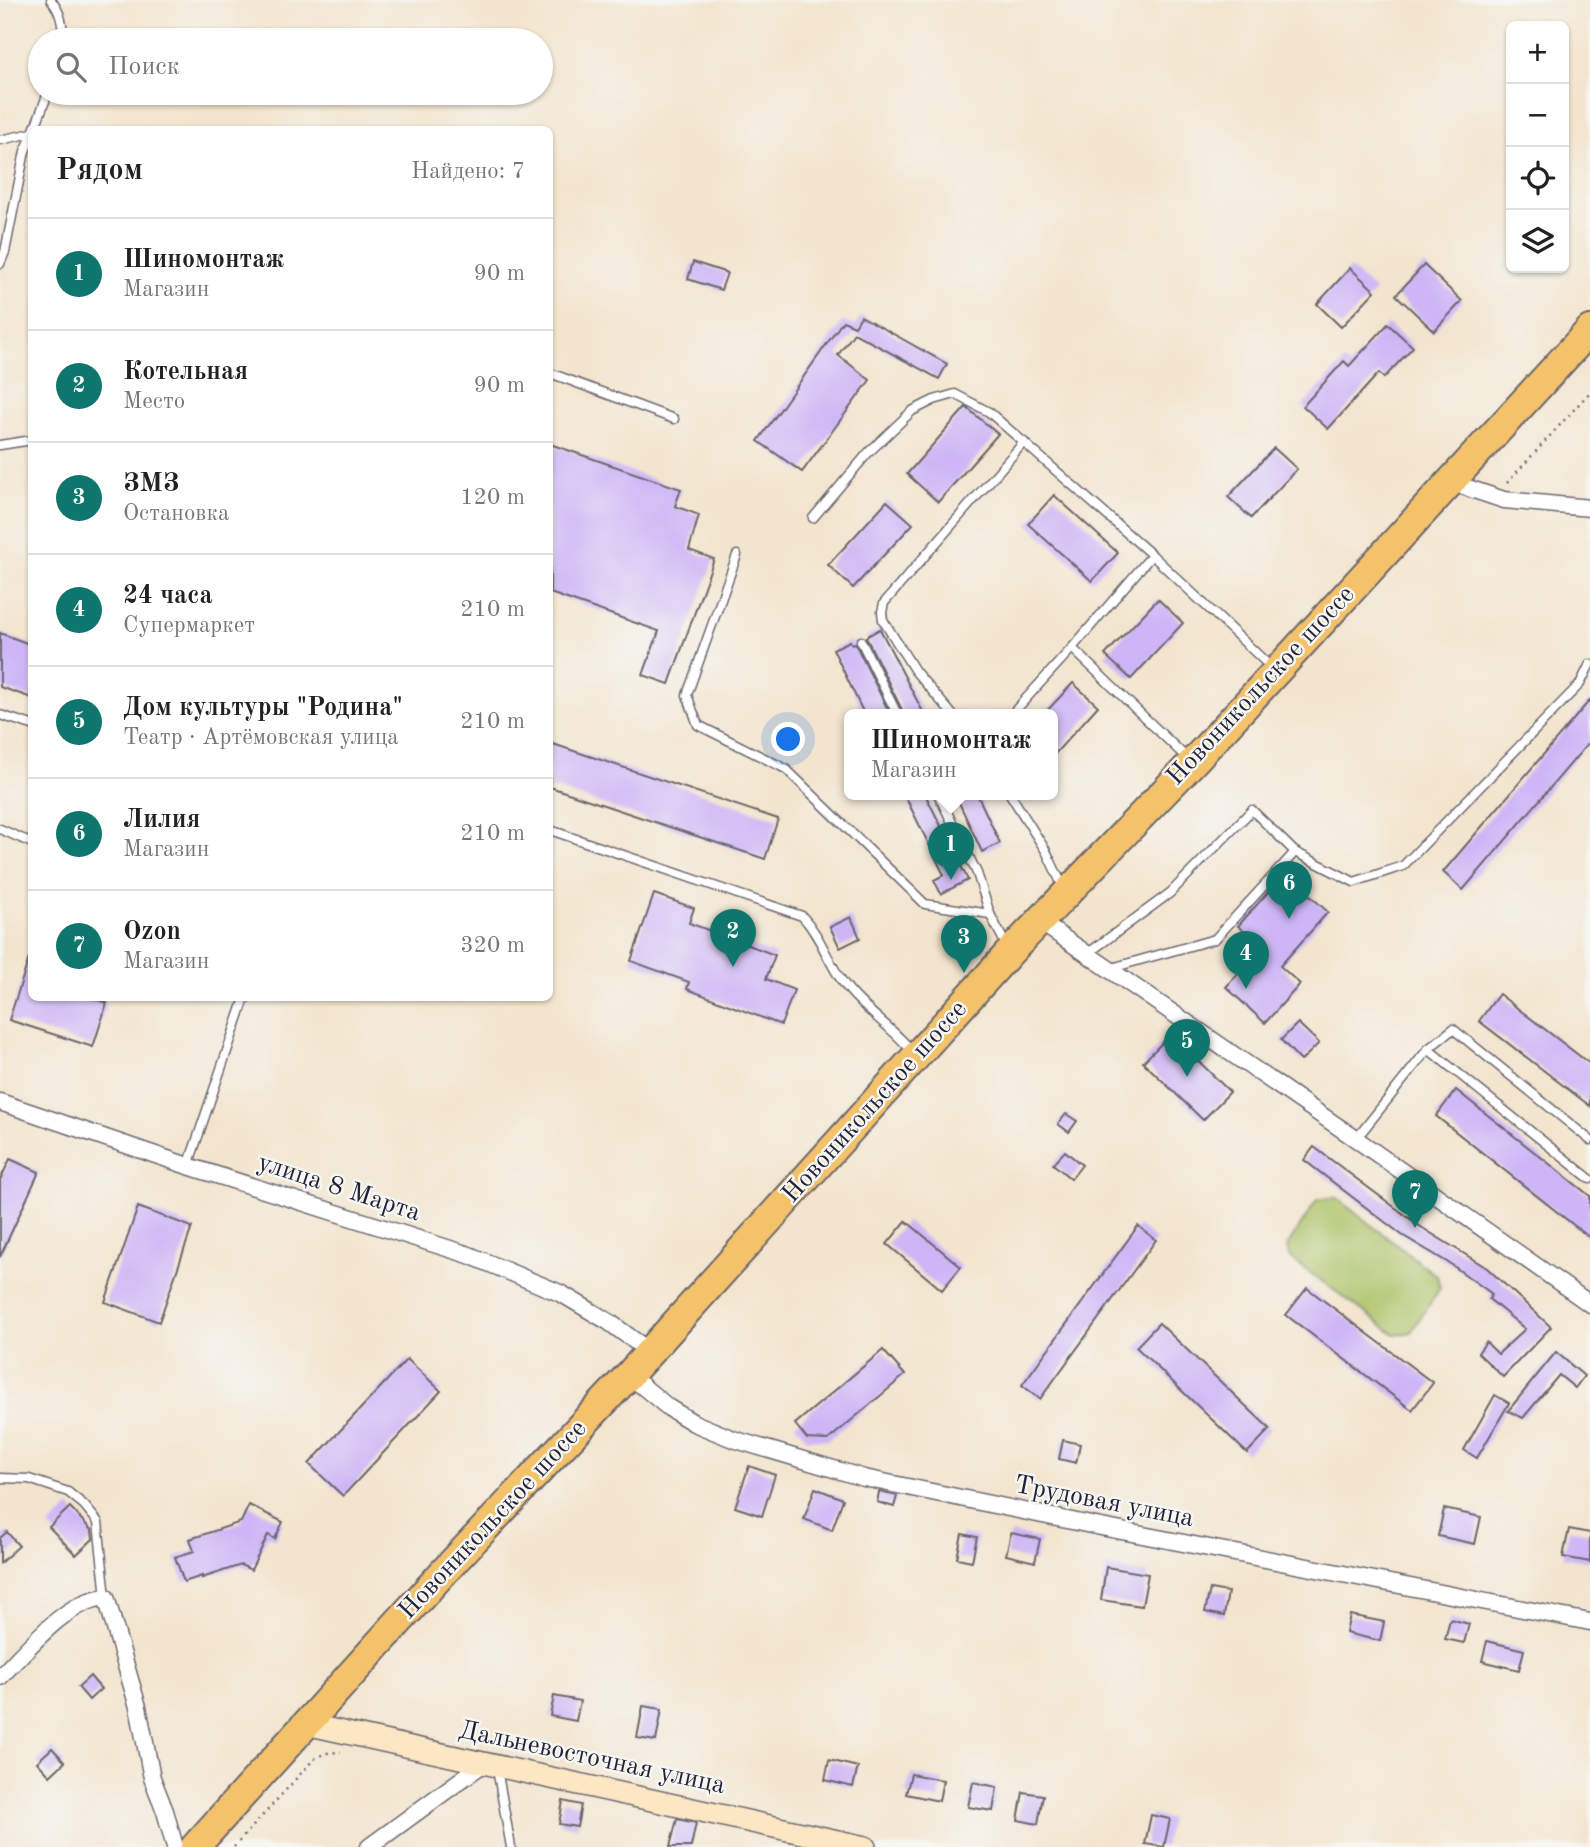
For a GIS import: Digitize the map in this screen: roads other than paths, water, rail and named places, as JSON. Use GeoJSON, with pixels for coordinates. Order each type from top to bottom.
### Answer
{"type":"FeatureCollection","features":[{"type":"Feature","properties":{"kind":"highway","name":"Новоникольское шоссе"},"geometry":{"type":"LineString","coordinates":[[195,1847],[439,1577],[650,1352],[1010,952],[1192,763],[1590,330]]}},
{"type":"Feature","properties":{"kind":"main road","name":"Дальневосточная улица"},"geometry":{"type":"LineString","coordinates":[[306,1724],[856,1846]]}},
{"type":"Feature","properties":{"kind":"street"},"geometry":{"type":"LineString","coordinates":[[1450,482],[1504,500],[1590,508]]}},
{"type":"Feature","properties":{"kind":"street"},"geometry":{"type":"LineString","coordinates":[[1039,921],[1589,1301]]}},
{"type":"Feature","properties":{"kind":"street","name":"улица 8 Марта"},"geometry":{"type":"LineString","coordinates":[[0,1102],[188,1166],[469,1255],[562,1294],[610,1322],[650,1352]]}},
{"type":"Feature","properties":{"kind":"street","name":"Трудовая улица"},"geometry":{"type":"LineString","coordinates":[[629,1375],[668,1408],[694,1423],[733,1439],[864,1478],[1590,1622]]}},
{"type":"Feature","properties":{"kind":"street"},"geometry":{"type":"LineString","coordinates":[[0,1677],[69,1610],[92,1599],[106,1597],[138,1707],[152,1778],[175,1847]]}},
{"type":"Feature","properties":{"kind":"street"},"geometry":{"type":"LineString","coordinates":[[369,1847],[490,1764]]}},
{"type":"Feature","properties":{"kind":"lane"},"geometry":{"type":"LineString","coordinates":[[51,0],[58,8],[63,28]]}},
{"type":"Feature","properties":{"kind":"lane"},"geometry":{"type":"LineString","coordinates":[[35,126],[43,105]]}},
{"type":"Feature","properties":{"kind":"lane"},"geometry":{"type":"LineString","coordinates":[[0,140],[28,134]]}},
{"type":"Feature","properties":{"kind":"lane"},"geometry":{"type":"LineString","coordinates":[[0,264],[5,252],[28,143]]}},
{"type":"Feature","properties":{"kind":"lane"},"geometry":{"type":"LineString","coordinates":[[553,374],[674,419]]}},
{"type":"Feature","properties":{"kind":"lane"},"geometry":{"type":"LineString","coordinates":[[813,518],[868,453],[912,411],[934,400],[955,394],[989,412],[1024,442],[1152,555],[1275,671]]}},
{"type":"Feature","properties":{"kind":"lane"},"geometry":{"type":"LineString","coordinates":[[0,445],[28,441]]}},
{"type":"Feature","properties":{"kind":"lane"},"geometry":{"type":"LineString","coordinates":[[947,709],[915,671],[883,620],[882,608],[1024,442]]}},
{"type":"Feature","properties":{"kind":"lane"},"geometry":{"type":"LineString","coordinates":[[737,555],[687,695],[698,725],[786,769],[925,904],[989,914]]}},
{"type":"Feature","properties":{"kind":"lane"},"geometry":{"type":"LineString","coordinates":[[1017,709],[1152,555]]}},
{"type":"Feature","properties":{"kind":"lane"},"geometry":{"type":"LineString","coordinates":[[861,641],[895,709]]}},
{"type":"Feature","properties":{"kind":"lane"},"geometry":{"type":"LineString","coordinates":[[1072,648],[1192,763]]}},
{"type":"Feature","properties":{"kind":"lane"},"geometry":{"type":"LineString","coordinates":[[1087,954],[1170,893],[1252,810],[1295,852],[1354,882],[1403,866],[1580,684],[1590,664]]}},
{"type":"Feature","properties":{"kind":"lane"},"geometry":{"type":"LineString","coordinates":[[0,715],[28,724]]}},
{"type":"Feature","properties":{"kind":"lane"},"geometry":{"type":"LineString","coordinates":[[941,800],[977,873],[989,914],[1010,952]]}},
{"type":"Feature","properties":{"kind":"lane"},"geometry":{"type":"LineString","coordinates":[[1014,800],[1046,851],[1066,893]]}},
{"type":"Feature","properties":{"kind":"lane"},"geometry":{"type":"LineString","coordinates":[[0,829],[28,841]]}},
{"type":"Feature","properties":{"kind":"lane"},"geometry":{"type":"LineString","coordinates":[[553,831],[802,916],[810,925],[842,982],[900,1036],[916,1056]]}},
{"type":"Feature","properties":{"kind":"lane"},"geometry":{"type":"LineString","coordinates":[[1108,969],[1215,940],[1295,852]]}},
{"type":"Feature","properties":{"kind":"lane"},"geometry":{"type":"LineString","coordinates":[[188,1166],[244,1001]]}},
{"type":"Feature","properties":{"kind":"lane"},"geometry":{"type":"LineString","coordinates":[[1356,1139],[1429,1049],[1454,1028],[1590,1140]]}},
{"type":"Feature","properties":{"kind":"lane"},"geometry":{"type":"LineString","coordinates":[[1429,1049],[1590,1179]]}},
{"type":"Feature","properties":{"kind":"lane"},"geometry":{"type":"LineString","coordinates":[[0,1478],[29,1479],[68,1492],[84,1505],[98,1522],[106,1597]]}},
{"type":"Feature","properties":{"kind":"lane"},"geometry":{"type":"LineString","coordinates":[[490,1764],[511,1847]]}},
{"type":"Feature","properties":{"kind":"place","name":"Шиномонтаж"},"geometry":{"type":"Point","coordinates":[951,880]}},
{"type":"Feature","properties":{"kind":"place","name":"Лилия"},"geometry":{"type":"Point","coordinates":[1289,919]}},
{"type":"Feature","properties":{"kind":"place","name":"Котельная"},"geometry":{"type":"Point","coordinates":[733,967]}},
{"type":"Feature","properties":{"kind":"place","name":"ЗМЗ"},"geometry":{"type":"Point","coordinates":[964,973]}},
{"type":"Feature","properties":{"kind":"place","name":"24 часа"},"geometry":{"type":"Point","coordinates":[1246,989]}},
{"type":"Feature","properties":{"kind":"place","name":"Дом культуры \"Родина\""},"geometry":{"type":"Point","coordinates":[1187,1077]}},
{"type":"Feature","properties":{"kind":"place","name":"Ozon"},"geometry":{"type":"Point","coordinates":[1415,1228]}}]}
